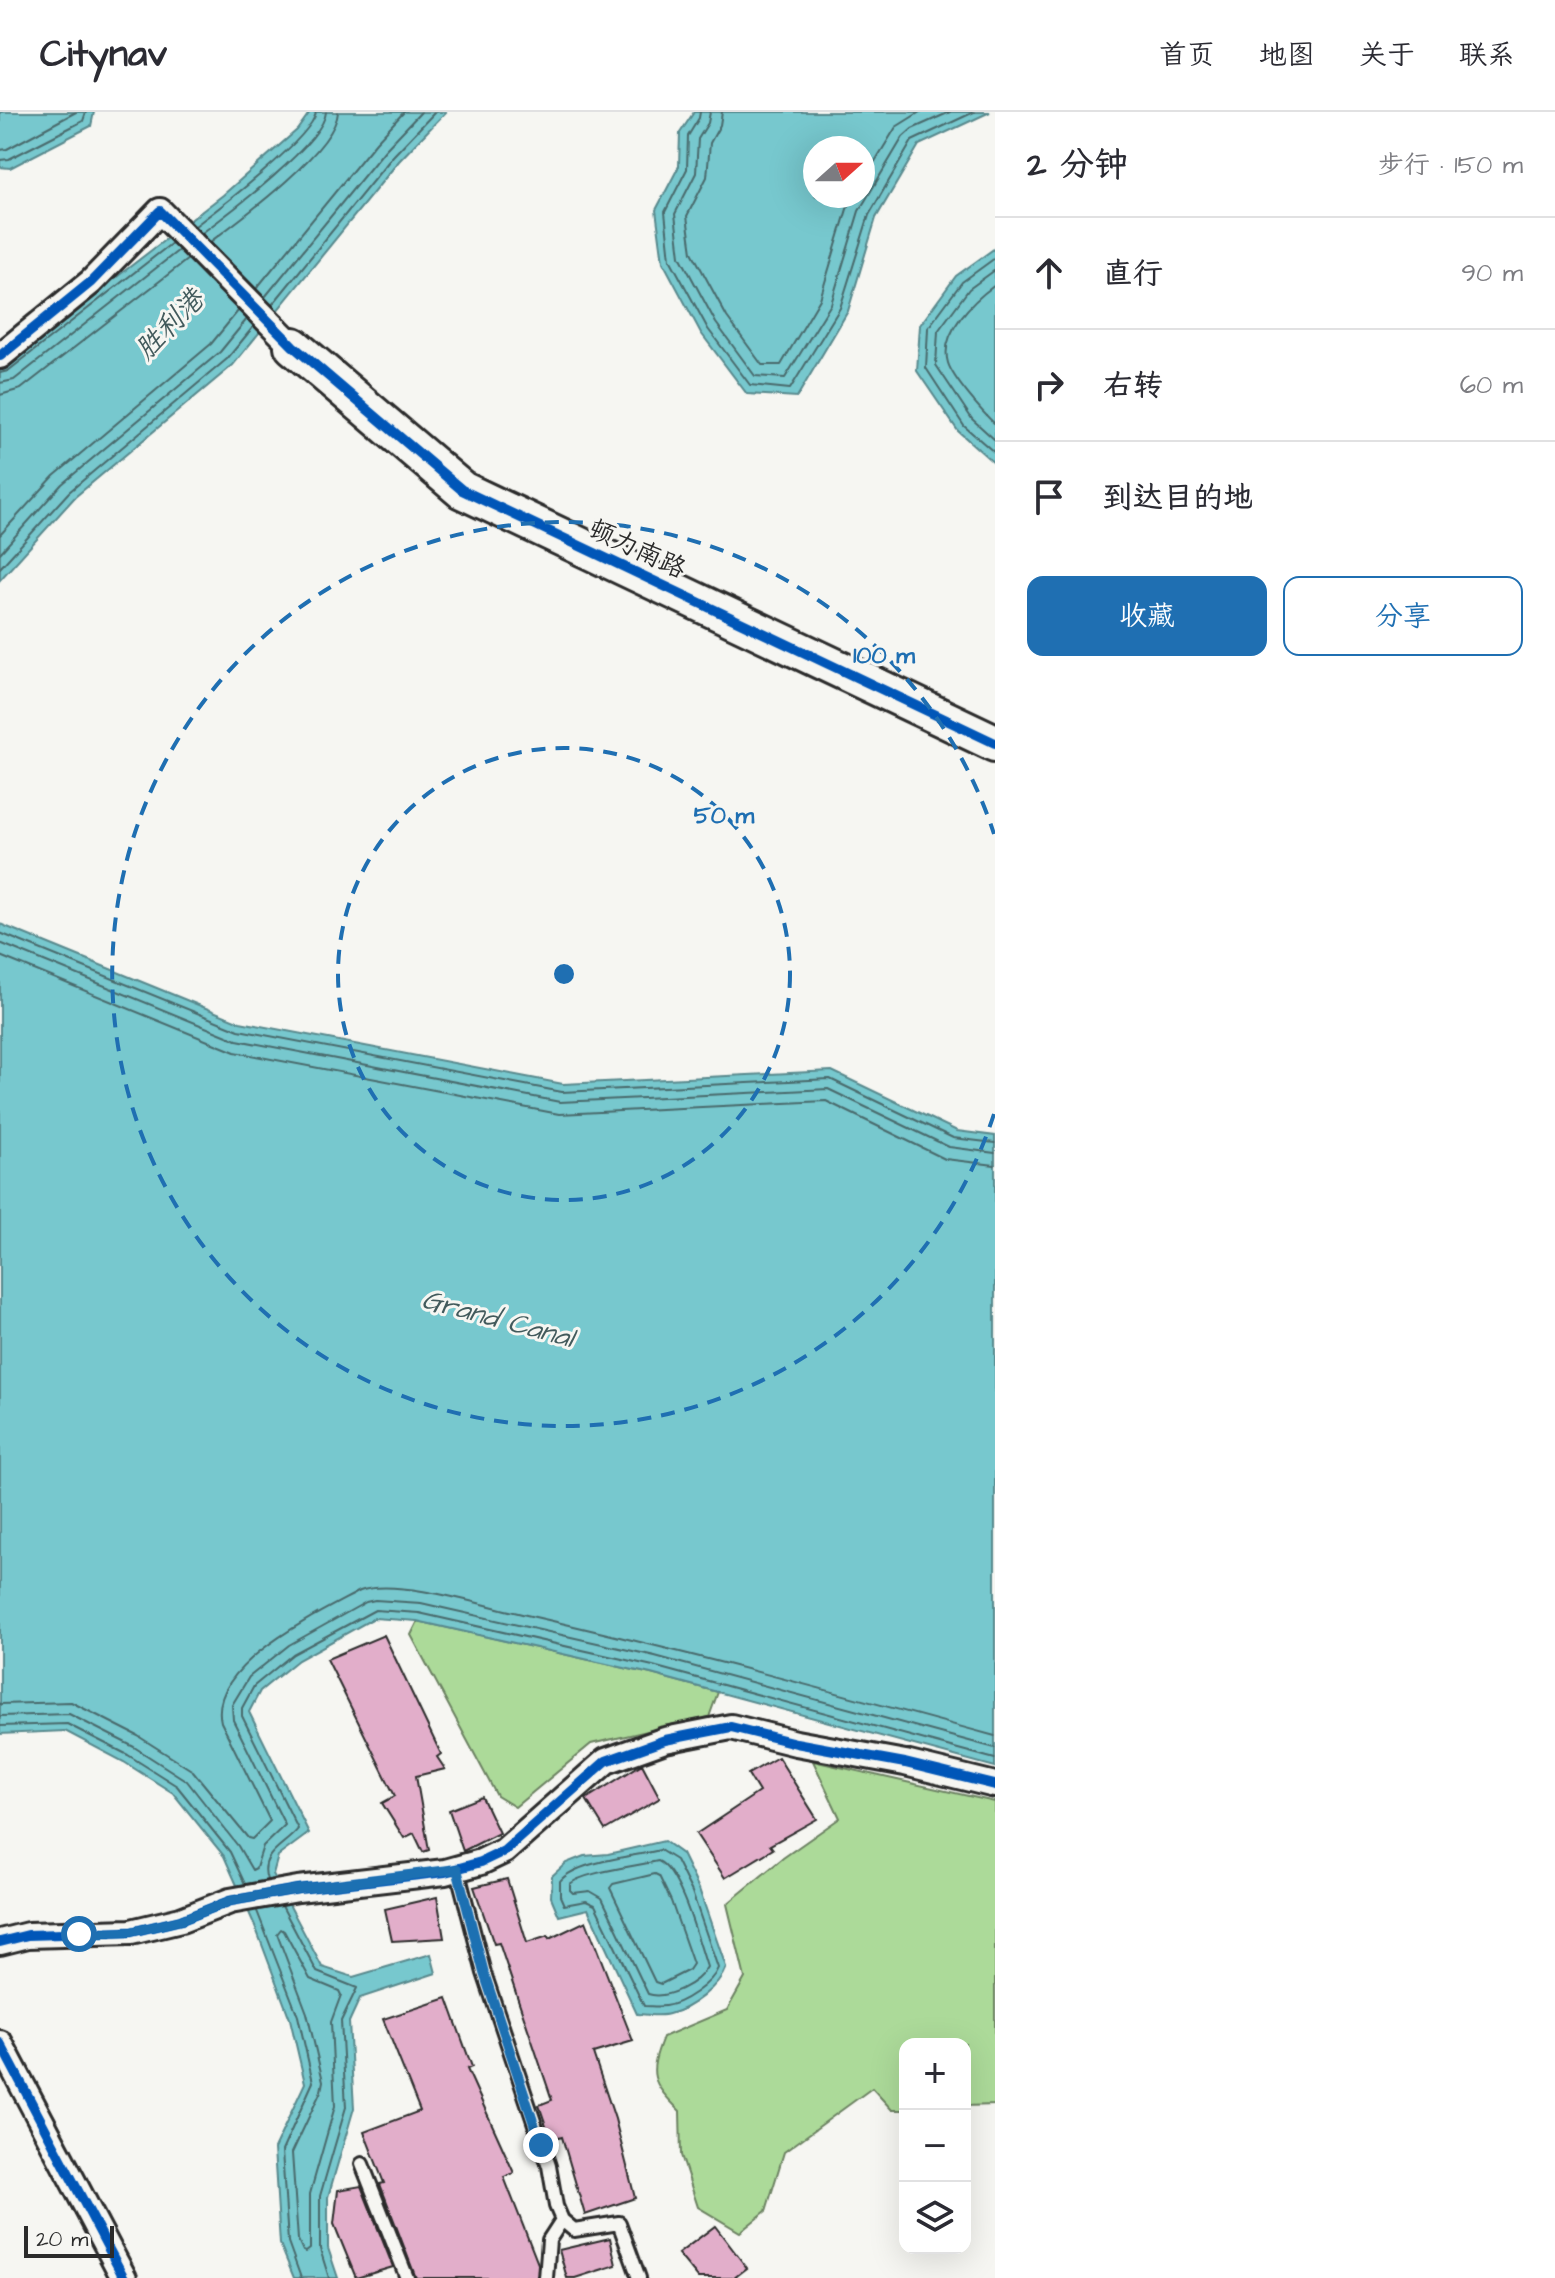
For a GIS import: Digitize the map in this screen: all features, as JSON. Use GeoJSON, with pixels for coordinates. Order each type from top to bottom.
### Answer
{"type":"FeatureCollection","features":[{"type":"Feature","properties":{"kind":"street"},"geometry":{"type":"LineString","coordinates":[[0,356],[91,282],[160,211],[293,346]]}},
{"type":"Feature","properties":{"kind":"street","name":"顿力南路"},"geometry":{"type":"LineString","coordinates":[[293,346],[462,490],[995,743]]}},
{"type":"Feature","properties":{"kind":"street"},"geometry":{"type":"LineString","coordinates":[[0,1942],[28,1935],[131,1932],[181,1920],[230,1901],[457,1869],[504,1851],[606,1761],[665,1740],[731,1727],[995,1785]]}},
{"type":"Feature","properties":{"kind":"street"},"geometry":{"type":"LineString","coordinates":[[0,2043],[124,2278]]}},
{"type":"Feature","properties":{"kind":"lane"},"geometry":{"type":"LineString","coordinates":[[457,1869],[484,1973],[549,2166],[562,2220],[574,2230],[619,2223],[639,2278]]}},
{"type":"Feature","properties":{"kind":"lane"},"geometry":{"type":"LineString","coordinates":[[362,2164],[407,2278]]}},
{"type":"Feature","properties":{"kind":"lane"},"geometry":{"type":"LineString","coordinates":[[546,2278],[549,2240],[562,2220]]}},
{"type":"Feature","properties":{"kind":"green space"},"geometry":{"type":"Polygon","coordinates":[[[418,1621],[718,1692],[709,1717],[591,1744],[515,1807],[497,1796],[411,1635],[418,1621]]]}},
{"type":"Feature","properties":{"kind":"green space"},"geometry":{"type":"Polygon","coordinates":[[[813,1761],[995,1802],[995,2105],[971,2106],[971,2038],[899,2038],[899,2110],[892,2110],[872,2088],[784,2152],[766,2211],[740,2232],[698,2207],[681,2155],[680,2111],[658,2085],[655,2061],[663,2037],[727,2010],[745,1978],[727,1904],[783,1858],[840,1818],[813,1761]]]}},
{"type":"Feature","properties":{"kind":"water"},"geometry":{"type":"Polygon","coordinates":[[[0,112],[94,112],[91,126],[10,168],[0,167],[0,112]]]}},
{"type":"Feature","properties":{"kind":"water","name":"胜利港"},"geometry":{"type":"Polygon","coordinates":[[[310,112],[446,112],[399,161],[233,365],[75,497],[0,580],[0,367],[223,195],[297,130],[310,112]]]}},
{"type":"Feature","properties":{"kind":"water"},"geometry":{"type":"Polygon","coordinates":[[[694,112],[990,112],[919,145],[876,218],[848,311],[797,397],[747,394],[701,333],[663,262],[656,210],[679,166],[680,133],[694,112]]]}},
{"type":"Feature","properties":{"kind":"water"},"geometry":{"type":"Polygon","coordinates":[[[995,248],[995,464],[958,431],[917,371],[920,325],[956,276],[995,248]]]}},
{"type":"Feature","properties":{"kind":"water","name":"Grand Canal"},"geometry":{"type":"Polygon","coordinates":[[[0,924],[240,1022],[563,1084],[832,1071],[957,1131],[995,1136],[995,1767],[651,1674],[417,1621],[374,1618],[298,1660],[260,1691],[249,1712],[309,1833],[278,1856],[273,1874],[322,1967],[353,1977],[431,1954],[436,1973],[360,1998],[349,2022],[354,2108],[328,2197],[328,2248],[338,2278],[294,2278],[280,2244],[274,2149],[305,2083],[290,2019],[255,1926],[224,1856],[173,1793],[124,1762],[65,1731],[0,1734],[0,924]]]}},
{"type":"Feature","properties":{"kind":"water"},"geometry":{"type":"Polygon","coordinates":[[[664,1841],[682,1854],[699,1889],[726,1967],[703,1996],[686,2007],[665,2015],[637,2014],[588,1909],[559,1916],[551,1897],[552,1876],[566,1863],[584,1856],[608,1854],[664,1841]]]}},
{"type":"Feature","properties":{"kind":"building"},"geometry":{"type":"Polygon","coordinates":[[[384,1635],[441,1754],[437,1757],[445,1769],[416,1776],[429,1850],[423,1852],[414,1833],[404,1838],[382,1803],[395,1796],[327,1659],[384,1635]]]}},
{"type":"Feature","properties":{"kind":"building"},"geometry":{"type":"Polygon","coordinates":[[[778,1757],[817,1819],[770,1845],[773,1849],[725,1878],[696,1834],[759,1792],[748,1774],[778,1757]]]}},
{"type":"Feature","properties":{"kind":"building"},"geometry":{"type":"Polygon","coordinates":[[[642,1764],[660,1798],[605,1830],[586,1799],[642,1764]]]}},
{"type":"Feature","properties":{"kind":"building"},"geometry":{"type":"Polygon","coordinates":[[[482,1797],[499,1833],[463,1851],[449,1810],[482,1797]]]}},
{"type":"Feature","properties":{"kind":"building"},"geometry":{"type":"Polygon","coordinates":[[[507,1879],[527,1943],[548,1936],[549,1939],[586,1921],[633,2041],[593,2053],[615,2119],[635,2198],[585,2215],[562,2137],[551,2140],[539,2105],[552,2100],[499,1943],[494,1944],[474,1887],[507,1879]]]}},
{"type":"Feature","properties":{"kind":"building"},"geometry":{"type":"Polygon","coordinates":[[[437,1897],[444,1938],[392,1941],[385,1909],[437,1897]]]}},
{"type":"Feature","properties":{"kind":"building"},"geometry":{"type":"Polygon","coordinates":[[[447,1998],[472,2067],[467,2069],[514,2173],[504,2177],[538,2264],[537,2278],[416,2278],[380,2184],[384,2183],[364,2132],[420,2111],[383,2019],[447,1998]]]}},
{"type":"Feature","properties":{"kind":"building"},"geometry":{"type":"Polygon","coordinates":[[[361,2186],[393,2267],[356,2278],[334,2224],[338,2190],[361,2186]]]}},
{"type":"Feature","properties":{"kind":"building"},"geometry":{"type":"Polygon","coordinates":[[[715,2226],[747,2268],[734,2278],[698,2278],[678,2254],[715,2226]]]}},
{"type":"Feature","properties":{"kind":"building"},"geometry":{"type":"Polygon","coordinates":[[[610,2238],[616,2265],[567,2278],[559,2250],[610,2238]]]}},
{"type":"Feature","properties":{"kind":"cycle path"},"geometry":{"type":"LineString","coordinates":[[0,356],[91,282],[160,211],[293,346],[462,490],[995,743]]}},
{"type":"Feature","properties":{"kind":"cycle path"},"geometry":{"type":"LineString","coordinates":[[0,1942],[28,1935],[131,1932],[181,1920],[230,1901],[298,1889],[445,1872],[481,1862],[504,1851],[606,1761],[665,1740],[731,1727],[995,1785]]}},
{"type":"Feature","properties":{"kind":"cycle path"},"geometry":{"type":"LineString","coordinates":[[0,2043],[124,2278]]}},
{"type":"Feature","properties":{"kind":"route"},"geometry":{"type":"LineString","coordinates":[[79,1934],[131,1932],[181,1920],[230,1901],[298,1889],[457,1869],[484,1973],[541,2145]]}}]}
